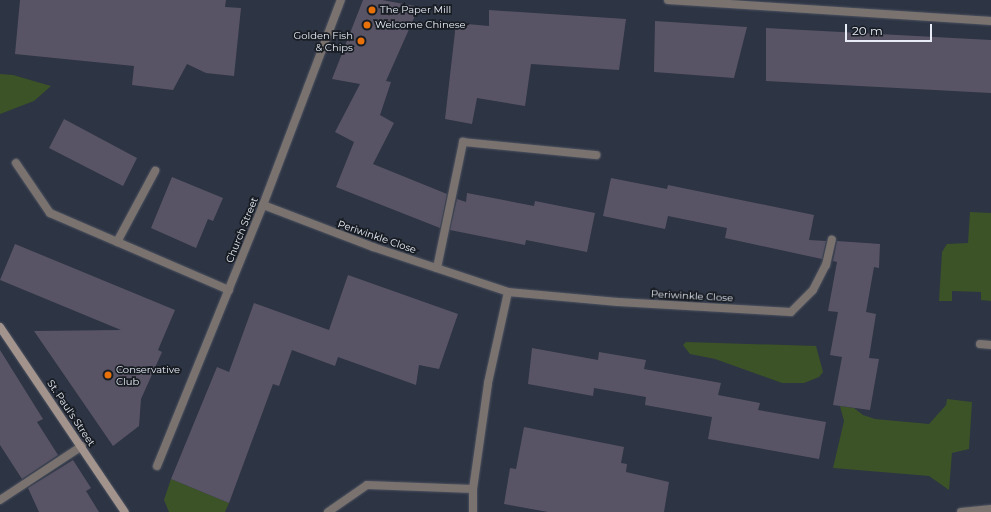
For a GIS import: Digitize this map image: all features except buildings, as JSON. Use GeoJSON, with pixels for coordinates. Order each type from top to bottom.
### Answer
{"type":"FeatureCollection","features":[{"type":"Feature","properties":{"kind":"main road","name":"St. Paul's Street"},"geometry":{"type":"LineString","coordinates":[[0,327],[82,446],[125,512]]}},
{"type":"Feature","properties":{"kind":"street","name":"Church Street"},"geometry":{"type":"LineString","coordinates":[[157,466],[263,205],[341,0]]}},
{"type":"Feature","properties":{"kind":"street"},"geometry":{"type":"LineString","coordinates":[[668,0],[991,21]]}},
{"type":"Feature","properties":{"kind":"street"},"geometry":{"type":"LineString","coordinates":[[437,268],[463,142],[596,156]]}},
{"type":"Feature","properties":{"kind":"street"},"geometry":{"type":"LineString","coordinates":[[16,163],[50,213],[229,290]]}},
{"type":"Feature","properties":{"kind":"street"},"geometry":{"type":"LineString","coordinates":[[117,242],[155,171]]}},
{"type":"Feature","properties":{"kind":"street","name":"Periwinkle Close"},"geometry":{"type":"LineString","coordinates":[[263,205],[373,247],[508,292],[618,302],[791,312],[813,290],[826,265],[832,240]]}},
{"type":"Feature","properties":{"kind":"street"},"geometry":{"type":"LineString","coordinates":[[472,512],[473,489],[488,383],[508,292]]}},
{"type":"Feature","properties":{"kind":"street"},"geometry":{"type":"LineString","coordinates":[[980,344],[991,345]]}},
{"type":"Feature","properties":{"kind":"street"},"geometry":{"type":"LineString","coordinates":[[0,500],[82,446]]}},
{"type":"Feature","properties":{"kind":"street"},"geometry":{"type":"LineString","coordinates":[[328,512],[367,485],[473,489]]}},
{"type":"Feature","properties":{"kind":"street"},"geometry":{"type":"LineString","coordinates":[[961,512],[991,509]]}},
{"type":"Feature","properties":{"kind":"green space"},"geometry":{"type":"Polygon","coordinates":[[[0,74],[13,75],[51,86],[34,101],[0,114],[0,74]]]}},
{"type":"Feature","properties":{"kind":"green space"},"geometry":{"type":"Polygon","coordinates":[[[970,212],[991,213],[991,301],[981,300],[981,292],[952,291],[952,301],[939,301],[942,252],[947,244],[968,243],[970,212]]]}},
{"type":"Feature","properties":{"kind":"green space"},"geometry":{"type":"Polygon","coordinates":[[[686,342],[816,346],[823,372],[819,377],[804,383],[782,383],[715,359],[690,354],[683,345],[686,342]]]}},
{"type":"Feature","properties":{"kind":"green space"},"geometry":{"type":"Polygon","coordinates":[[[947,399],[972,402],[969,449],[952,453],[949,490],[929,476],[833,468],[844,421],[840,406],[854,408],[863,415],[875,419],[929,424],[946,405],[947,399]]]}},
{"type":"Feature","properties":{"kind":"green space"},"geometry":{"type":"Polygon","coordinates":[[[171,479],[229,503],[225,512],[169,512],[164,500],[171,479]]]}},
{"type":"Feature","properties":{"kind":"place","name":"The Paper Mill"},"geometry":{"type":"Point","coordinates":[372,10]}},
{"type":"Feature","properties":{"kind":"place","name":"Welcome Chinese"},"geometry":{"type":"Point","coordinates":[367,25]}},
{"type":"Feature","properties":{"kind":"place","name":"Golden Fish & Chips"},"geometry":{"type":"Point","coordinates":[361,41]}},
{"type":"Feature","properties":{"kind":"place","name":"Conservative Club"},"geometry":{"type":"Point","coordinates":[108,375]}}]}
